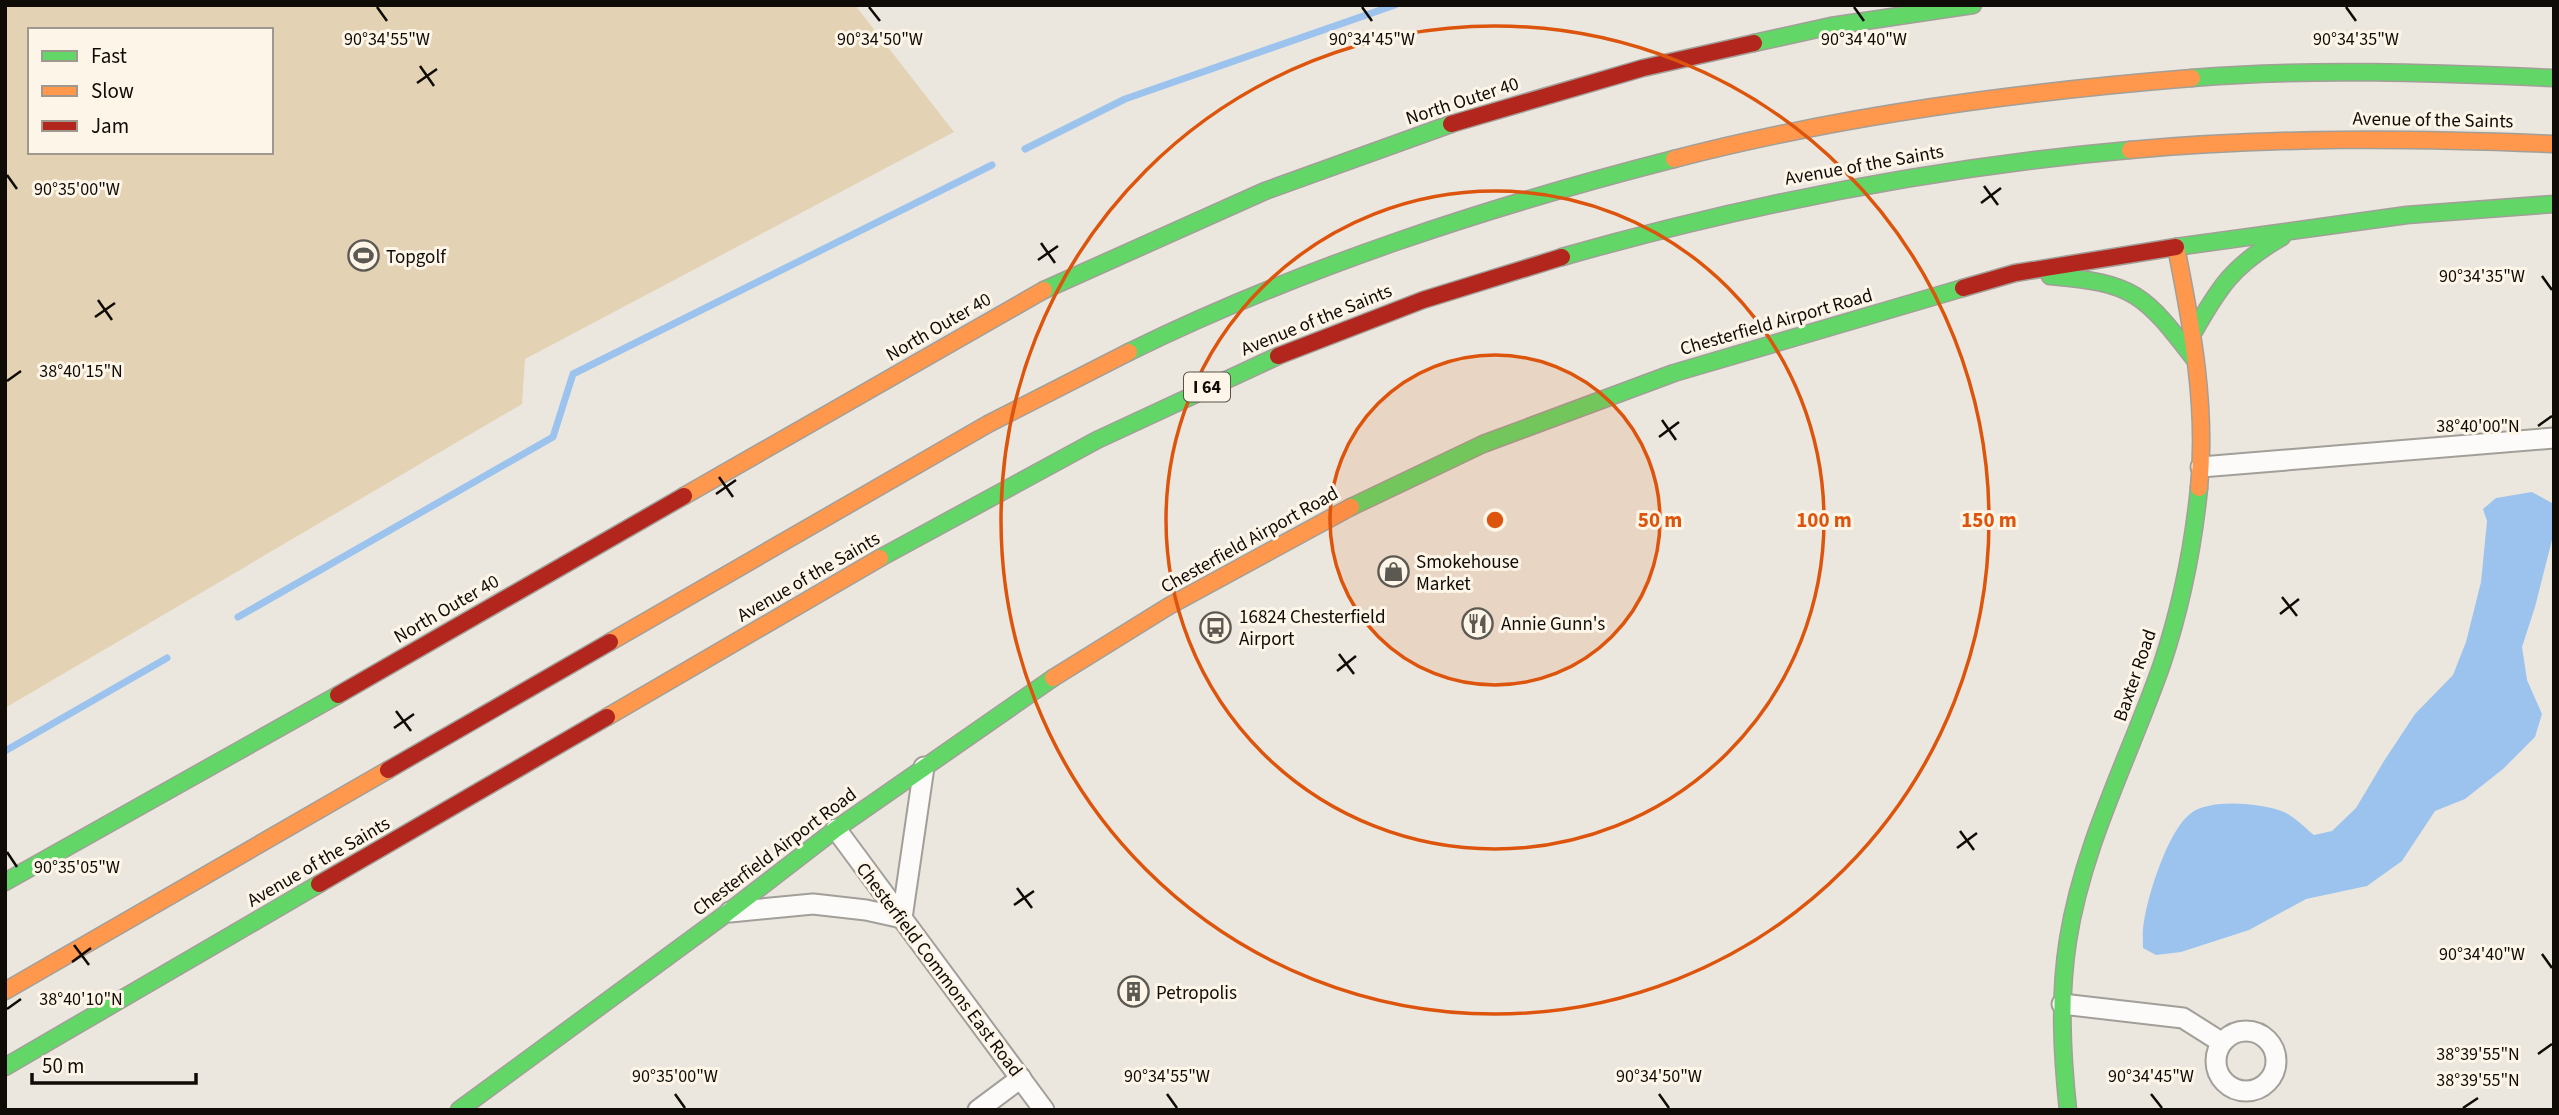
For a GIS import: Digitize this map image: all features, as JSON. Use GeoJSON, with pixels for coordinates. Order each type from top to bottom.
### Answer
{"type":"FeatureCollection","features":[{"type":"Feature","properties":{"kind":"main road","name":"North Outer 40"},"geometry":{"type":"LineString","coordinates":[[5,882],[242,750],[1054,284],[1265,191],[1462,120],[1643,68],[1831,26],[1973,5]]}},
{"type":"Feature","properties":{"kind":"main road"},"geometry":{"type":"LineString","coordinates":[[5,991],[988,424],[1133,350],[1207,316],[1435,227],[1589,180],[1694,153],[1840,122],[2000,97],[2230,75],[2392,73],[2554,78]]}},
{"type":"Feature","properties":{"kind":"main road","name":"Avenue of the Saints"},"geometry":{"type":"LineString","coordinates":[[5,1067],[892,551],[1025,477],[1171,403],[1319,338],[1393,310],[1470,283],[1680,224],[1784,200],[1942,170],[2105,151],[2266,140],[2430,139],[2554,144]]}},
{"type":"Feature","properties":{"kind":"main road","name":"Chesterfield Airport Road"},"geometry":{"type":"LineString","coordinates":[[459,1110],[727,913],[836,829],[1083,658],[1261,554],[1483,444],[1674,373],[2015,273],[2117,254],[2407,215],[2554,204]]}},
{"type":"Feature","properties":{"kind":"main road"},"geometry":{"type":"LineString","coordinates":[[2192,335],[2217,290],[2233,269],[2255,252],[2296,230]]}},
{"type":"Feature","properties":{"kind":"main road","name":"Baxter Road"},"geometry":{"type":"LineString","coordinates":[[2068,1110],[2062,1004],[2072,916],[2085,870],[2172,633],[2186,578],[2201,467],[2195,360],[2176,247]]}},
{"type":"Feature","properties":{"kind":"main road"},"geometry":{"type":"LineString","coordinates":[[2015,273],[2092,280],[2134,293],[2151,305],[2195,360]]}},
{"type":"Feature","properties":{"kind":"street"},"geometry":{"type":"LineString","coordinates":[[2201,467],[2554,438]]}},
{"type":"Feature","properties":{"kind":"street"},"geometry":{"type":"LineString","coordinates":[[727,913],[813,904],[866,910],[902,918],[924,767]]}},
{"type":"Feature","properties":{"kind":"street","name":"Chesterfield Commons East Road"},"geometry":{"type":"LineString","coordinates":[[836,829],[1044,1110]]}},
{"type":"Feature","properties":{"kind":"street"},"geometry":{"type":"LineString","coordinates":[[2062,1004],[2183,1018],[2221,1042]]}},
{"type":"Feature","properties":{"kind":"street"},"geometry":{"type":"LineString","coordinates":[[978,1110],[1021,1078]]}},
{"type":"Feature","properties":{"kind":"shaded area","name":"Topgolf"},"geometry":{"type":"Polygon","coordinates":[[[9,5],[855,5],[954,132],[525,359],[522,404],[5,708],[5,8],[9,5]]]}},
{"type":"Feature","properties":{"kind":"water"},"geometry":{"type":"Polygon","coordinates":[[[2532,492],[2552,503],[2552,540],[2522,647],[2527,680],[2542,714],[2535,737],[2503,769],[2465,799],[2435,811],[2402,861],[2367,886],[2306,899],[2249,930],[2181,952],[2156,955],[2143,948],[2143,925],[2155,880],[2174,834],[2190,814],[2222,804],[2263,806],[2288,814],[2314,835],[2332,831],[2356,808],[2415,714],[2453,675],[2466,642],[2481,582],[2487,521],[2483,509],[2496,498],[2532,492]]]}},
{"type":"Feature","properties":{"kind":"waterway"},"geometry":{"type":"LineString","coordinates":[[1025,149],[1125,99],[1395,5]]}},
{"type":"Feature","properties":{"kind":"waterway"},"geometry":{"type":"LineString","coordinates":[[238,617],[553,437],[573,374],[992,165]]}},
{"type":"Feature","properties":{"kind":"waterway"},"geometry":{"type":"LineString","coordinates":[[5,751],[167,658]]}},
{"type":"Feature","properties":{"kind":"traffic: fast"},"geometry":{"type":"LineString","coordinates":[[1754,43],[1831,26],[1973,5]]}},
{"type":"Feature","properties":{"kind":"traffic: fast"},"geometry":{"type":"LineString","coordinates":[[2192,78],[2328,72],[2554,78]]}},
{"type":"Feature","properties":{"kind":"traffic: fast"},"geometry":{"type":"LineString","coordinates":[[1044,290],[1265,191],[1451,124]]}},
{"type":"Feature","properties":{"kind":"traffic: fast"},"geometry":{"type":"LineString","coordinates":[[1562,257],[1702,220],[1843,190],[1986,166],[2130,150]]}},
{"type":"Feature","properties":{"kind":"traffic: fast"},"geometry":{"type":"LineString","coordinates":[[1129,352],[1195,321],[1329,266],[1534,197],[1674,159]]}},
{"type":"Feature","properties":{"kind":"traffic: fast"},"geometry":{"type":"LineString","coordinates":[[2176,247],[2407,215],[2554,204]]}},
{"type":"Feature","properties":{"kind":"traffic: fast"},"geometry":{"type":"LineString","coordinates":[[2192,335],[2229,278],[2251,257],[2282,237]]}},
{"type":"Feature","properties":{"kind":"traffic: fast"},"geometry":{"type":"LineString","coordinates":[[2050,276],[2101,283],[2120,288],[2135,296],[2163,320],[2195,360]]}},
{"type":"Feature","properties":{"kind":"traffic: fast"},"geometry":{"type":"LineString","coordinates":[[1351,507],[1483,444],[1674,373],[1963,288]]}},
{"type":"Feature","properties":{"kind":"traffic: fast"},"geometry":{"type":"LineString","coordinates":[[880,558],[1097,440],[1278,356]]}},
{"type":"Feature","properties":{"kind":"traffic: fast"},"geometry":{"type":"LineString","coordinates":[[2068,1110],[2062,1004],[2065,961],[2075,904],[2096,835],[2169,643],[2185,577],[2199,488]]}},
{"type":"Feature","properties":{"kind":"traffic: fast"},"geometry":{"type":"LineString","coordinates":[[459,1110],[727,913],[836,829],[1053,678]]}},
{"type":"Feature","properties":{"kind":"traffic: fast"},"geometry":{"type":"LineString","coordinates":[[5,882],[338,695]]}},
{"type":"Feature","properties":{"kind":"traffic: fast"},"geometry":{"type":"LineString","coordinates":[[5,1067],[319,884]]}},
{"type":"Feature","properties":{"kind":"traffic: slow"},"geometry":{"type":"LineString","coordinates":[[1674,159],[1802,130],[1931,107],[2061,90],[2192,78]]}},
{"type":"Feature","properties":{"kind":"traffic: slow"},"geometry":{"type":"LineString","coordinates":[[2130,150],[2342,140],[2554,144]]}},
{"type":"Feature","properties":{"kind":"traffic: slow"},"geometry":{"type":"LineString","coordinates":[[2176,247],[2197,367],[2201,427],[2199,488]]}},
{"type":"Feature","properties":{"kind":"traffic: slow"},"geometry":{"type":"LineString","coordinates":[[684,496],[1044,290]]}},
{"type":"Feature","properties":{"kind":"traffic: slow"},"geometry":{"type":"LineString","coordinates":[[610,642],[988,424],[1129,352]]}},
{"type":"Feature","properties":{"kind":"traffic: slow"},"geometry":{"type":"LineString","coordinates":[[1053,678],[1169,606],[1351,507]]}},
{"type":"Feature","properties":{"kind":"traffic: slow"},"geometry":{"type":"LineString","coordinates":[[607,717],[880,558]]}},
{"type":"Feature","properties":{"kind":"traffic: slow"},"geometry":{"type":"LineString","coordinates":[[5,991],[388,770]]}},
{"type":"Feature","properties":{"kind":"traffic: jam"},"geometry":{"type":"LineString","coordinates":[[1451,124],[1643,68],[1754,43]]}},
{"type":"Feature","properties":{"kind":"traffic: jam"},"geometry":{"type":"LineString","coordinates":[[1963,288],[2015,273],[2176,247]]}},
{"type":"Feature","properties":{"kind":"traffic: jam"},"geometry":{"type":"LineString","coordinates":[[1278,356],[1423,300],[1562,257]]}},
{"type":"Feature","properties":{"kind":"traffic: jam"},"geometry":{"type":"LineString","coordinates":[[338,695],[684,496]]}},
{"type":"Feature","properties":{"kind":"traffic: jam"},"geometry":{"type":"LineString","coordinates":[[388,770],[610,642]]}},
{"type":"Feature","properties":{"kind":"traffic: jam"},"geometry":{"type":"LineString","coordinates":[[319,884],[607,717]]}},
{"type":"Feature","properties":{"kind":"place","name":"Topgolf"},"geometry":{"type":"Point","coordinates":[363,256]}},
{"type":"Feature","properties":{"kind":"place","name":"Smokehouse Market"},"geometry":{"type":"Point","coordinates":[1393,572]}},
{"type":"Feature","properties":{"kind":"place","name":"Annie Gunn's"},"geometry":{"type":"Point","coordinates":[1478,623]}},
{"type":"Feature","properties":{"kind":"place","name":"16824 Chesterfield Airport"},"geometry":{"type":"Point","coordinates":[1216,627]}},
{"type":"Feature","properties":{"kind":"place","name":"Petropolis"},"geometry":{"type":"Point","coordinates":[1133,992]}}]}
